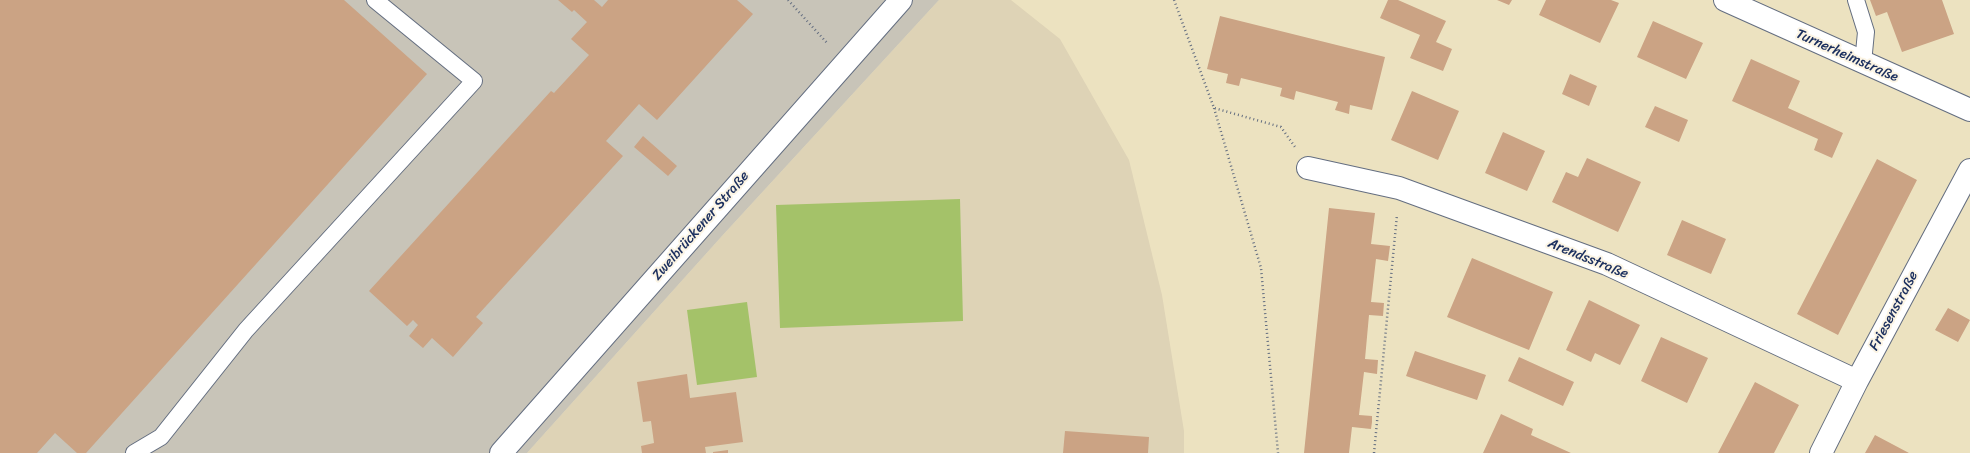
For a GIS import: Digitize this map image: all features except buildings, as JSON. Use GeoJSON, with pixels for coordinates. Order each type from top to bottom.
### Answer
{"type":"FeatureCollection","features":[{"type":"Feature","properties":{"kind":"street","name":"Zweibrückener Straße"},"geometry":{"type":"LineString","coordinates":[[501,453],[901,0]]}},
{"type":"Feature","properties":{"kind":"street","name":"Turnerheimstraße"},"geometry":{"type":"LineString","coordinates":[[1725,0],[1970,110]]}},
{"type":"Feature","properties":{"kind":"street","name":"Arendsstraße"},"geometry":{"type":"LineString","coordinates":[[1308,168],[1399,188],[1607,264],[1857,380]]}},
{"type":"Feature","properties":{"kind":"street","name":"Friesenstraße"},"geometry":{"type":"LineString","coordinates":[[1821,453],[1857,380],[1970,170]]}},
{"type":"Feature","properties":{"kind":"lane"},"geometry":{"type":"LineString","coordinates":[[134,453],[161,437],[246,330],[474,81],[375,0]]}},
{"type":"Feature","properties":{"kind":"lane"},"geometry":{"type":"LineString","coordinates":[[1856,0],[1866,32],[1863,63]]}},
{"type":"Feature","properties":{"kind":"path"},"geometry":{"type":"LineString","coordinates":[[788,0],[845,63]]}},
{"type":"Feature","properties":{"kind":"path"},"geometry":{"type":"LineString","coordinates":[[1174,0],[1214,108],[1261,268],[1278,453]]}},
{"type":"Feature","properties":{"kind":"path"},"geometry":{"type":"LineString","coordinates":[[1214,108],[1281,127],[1308,168]]}},
{"type":"Feature","properties":{"kind":"path"},"geometry":{"type":"LineString","coordinates":[[1374,453],[1399,188]]}},
{"type":"Feature","properties":{"kind":"shaded area"},"geometry":{"type":"Polygon","coordinates":[[[0,0],[939,0],[722,236],[527,453],[0,453],[0,0]]]}},
{"type":"Feature","properties":{"kind":"shaded area"},"geometry":{"type":"Polygon","coordinates":[[[939,0],[1011,0],[1060,39],[1129,160],[1162,295],[1184,431],[1184,453],[527,453],[722,236],[939,0]]]}},
{"type":"Feature","properties":{"kind":"green space"},"geometry":{"type":"Polygon","coordinates":[[[960,199],[963,321],[780,328],[776,205],[960,199]]]}},
{"type":"Feature","properties":{"kind":"green space"},"geometry":{"type":"Polygon","coordinates":[[[747,302],[757,377],[697,385],[687,310],[747,302]]]}}]}
